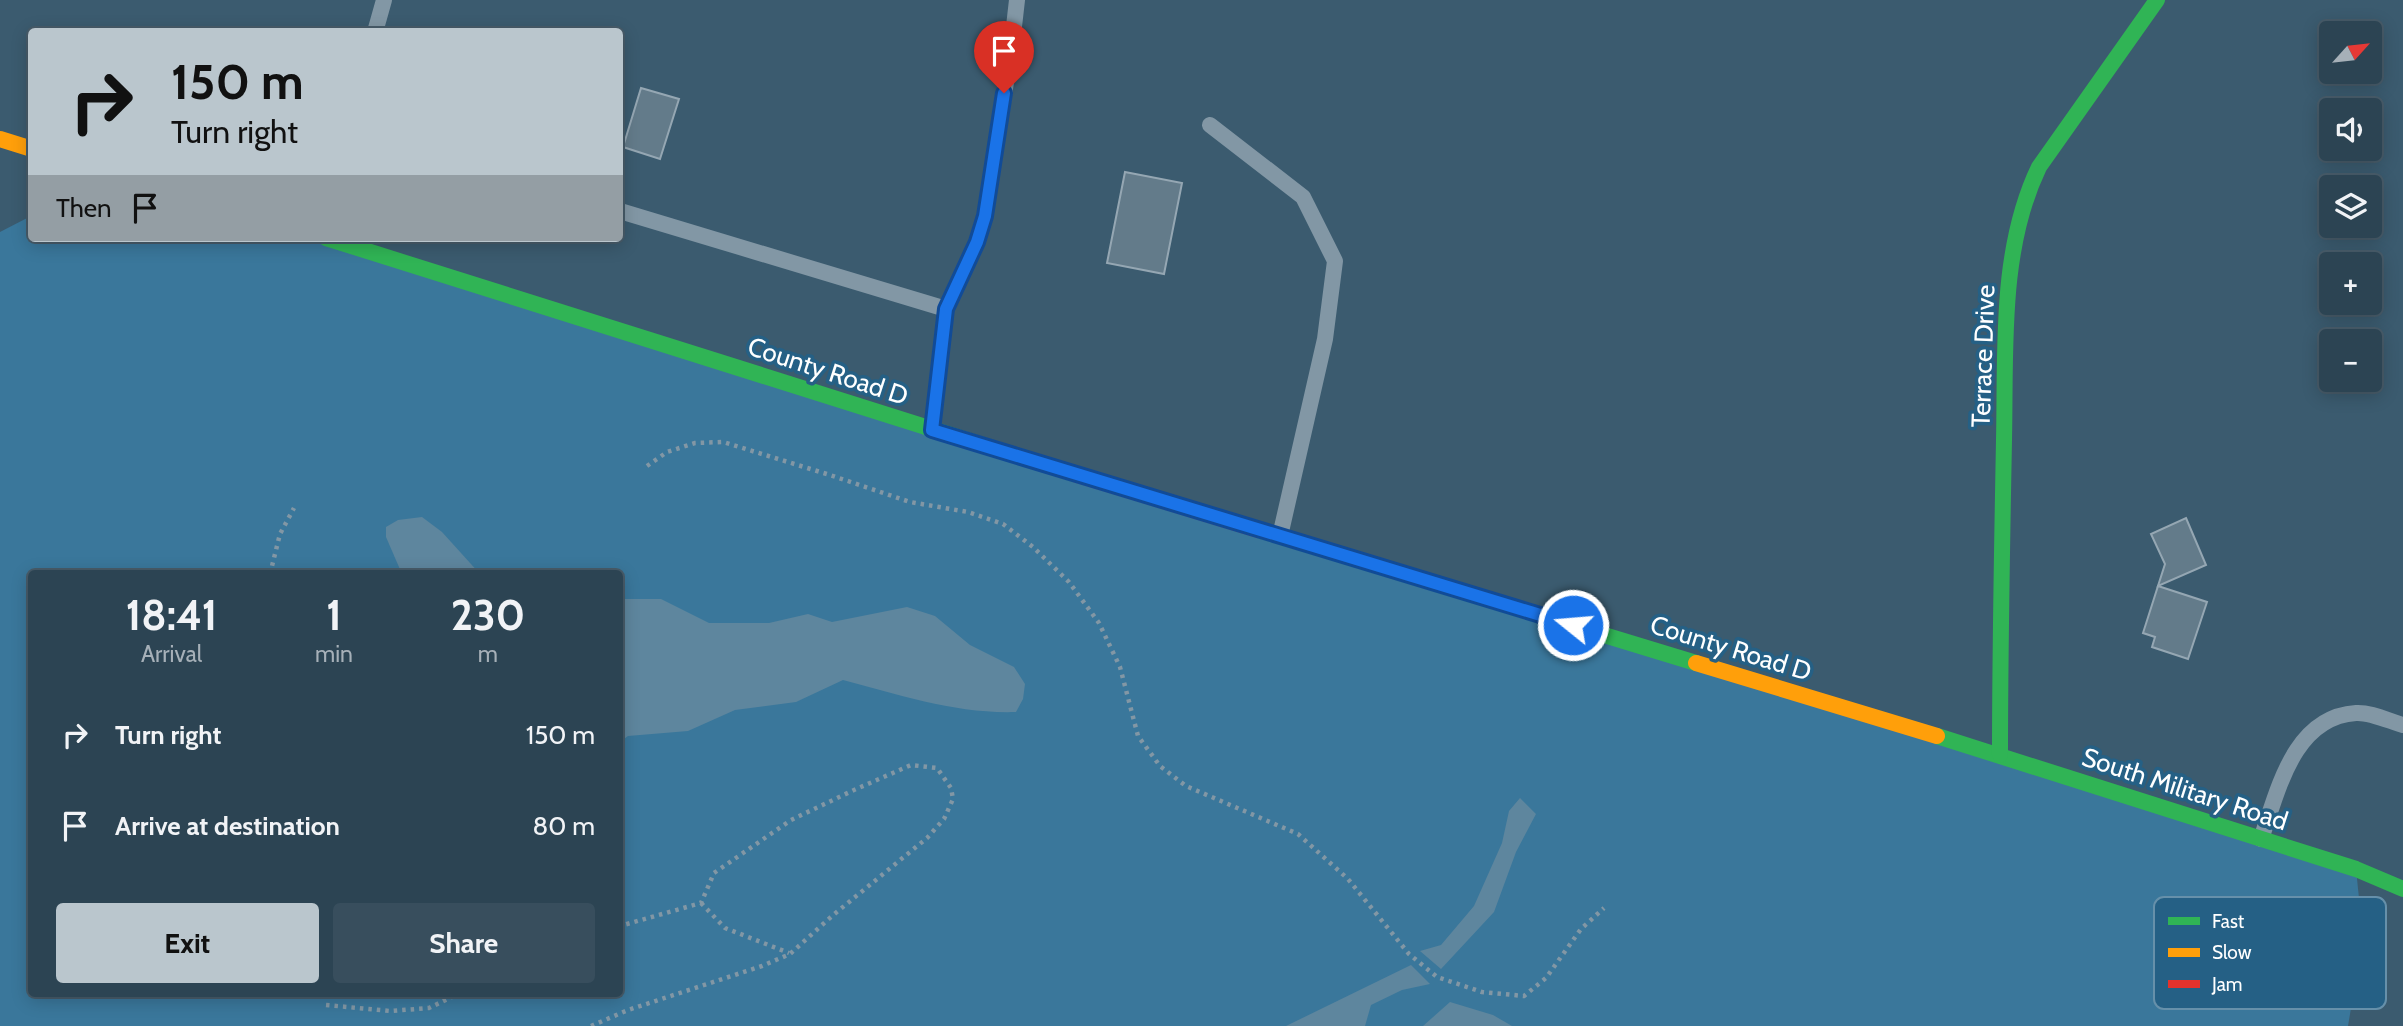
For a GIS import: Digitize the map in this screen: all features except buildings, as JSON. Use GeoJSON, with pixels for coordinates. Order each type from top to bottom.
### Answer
{"type":"FeatureCollection","features":[{"type":"Feature","properties":{"kind":"main road","name":"Terrace Drive"},"geometry":{"type":"LineString","coordinates":[[2000,755],[2007,324],[2015,233],[2026,194],[2039,167],[2158,0]]}},
{"type":"Feature","properties":{"kind":"main road"},"geometry":{"type":"LineString","coordinates":[[0,139],[28,148]]}},
{"type":"Feature","properties":{"kind":"main road","name":"County Road D"},"geometry":{"type":"LineString","coordinates":[[344,242],[406,256],[932,430],[2000,755]]}},
{"type":"Feature","properties":{"kind":"main road","name":"South Military Road"},"geometry":{"type":"LineString","coordinates":[[2000,755],[2356,869],[2403,890]]}},
{"type":"Feature","properties":{"kind":"main road","name":"South Military Road"},"geometry":{"type":"LineString","coordinates":[[2356,869],[2403,875]]}},
{"type":"Feature","properties":{"kind":"lane"},"geometry":{"type":"LineString","coordinates":[[376,28],[384,0]]}},
{"type":"Feature","properties":{"kind":"lane"},"geometry":{"type":"LineString","coordinates":[[932,430],[946,309],[977,242],[985,216],[1017,0]]}},
{"type":"Feature","properties":{"kind":"lane"},"geometry":{"type":"LineString","coordinates":[[1210,125],[1303,197],[1335,261],[1325,340],[1280,536]]}},
{"type":"Feature","properties":{"kind":"lane"},"geometry":{"type":"LineString","coordinates":[[623,212],[946,309]]}},
{"type":"Feature","properties":{"kind":"lane"},"geometry":{"type":"LineString","coordinates":[[2261,839],[2289,760],[2314,730],[2336,717],[2358,712],[2403,725]]}},
{"type":"Feature","properties":{"kind":"path"},"geometry":{"type":"LineString","coordinates":[[647,466],[667,452],[695,443],[723,442],[910,502],[968,512],[1003,524],[1033,547],[1069,582],[1099,623],[1119,667],[1138,736],[1160,766],[1186,786],[1298,834],[1348,879],[1409,954],[1437,977],[1482,992],[1524,996],[1546,978],[1581,929],[1604,908]]}},
{"type":"Feature","properties":{"kind":"path"},"geometry":{"type":"LineString","coordinates":[[271,570],[280,534],[294,508]]}},
{"type":"Feature","properties":{"kind":"path"},"geometry":{"type":"LineString","coordinates":[[590,1026],[628,1010],[762,966],[790,954],[927,838],[944,819],[953,799],[951,788],[937,768],[911,765],[791,820],[714,873],[701,902],[623,925]]}},
{"type":"Feature","properties":{"kind":"path"},"geometry":{"type":"LineString","coordinates":[[701,902],[725,928],[790,954]]}},
{"type":"Feature","properties":{"kind":"path"},"geometry":{"type":"LineString","coordinates":[[326,1005],[390,1012],[429,1008],[452,997]]}},
{"type":"Feature","properties":{"kind":"shaded area"},"geometry":{"type":"Polygon","coordinates":[[[28,218],[28,242],[339,242],[2356,869],[2359,897],[2154,897],[2154,1009],[2351,1009],[2348,1026],[0,1026],[0,232],[28,218]]]}},
{"type":"Feature","properties":{"kind":"shaded area"},"geometry":{"type":"Polygon","coordinates":[[[422,517],[442,532],[476,570],[400,570],[386,537],[386,527],[398,520],[422,517]]]}},
{"type":"Feature","properties":{"kind":"shaded area"},"geometry":{"type":"Polygon","coordinates":[[[623,599],[661,599],[709,623],[769,623],[808,614],[832,622],[907,607],[935,616],[970,645],[1014,667],[1025,684],[1023,699],[1016,712],[994,712],[950,707],[843,680],[796,702],[735,710],[688,731],[628,736],[623,740],[623,599]]]}},
{"type":"Feature","properties":{"kind":"shaded area"},"geometry":{"type":"Polygon","coordinates":[[[1520,798],[1536,814],[1516,852],[1494,912],[1441,969],[1420,951],[1441,945],[1474,906],[1502,843],[1509,811],[1520,798]]]}},
{"type":"Feature","properties":{"kind":"shaded area"},"geometry":{"type":"Polygon","coordinates":[[[1411,965],[1430,984],[1402,990],[1371,1005],[1365,1026],[1286,1026],[1411,965]]]}},
{"type":"Feature","properties":{"kind":"shaded area"},"geometry":{"type":"Polygon","coordinates":[[[1450,1002],[1493,1015],[1512,1026],[1423,1026],[1450,1002]]]}},
{"type":"Feature","properties":{"kind":"traffic: fast"},"geometry":{"type":"LineString","coordinates":[[2000,755],[2005,336],[2017,232],[2039,167],[2157,0]]}},
{"type":"Feature","properties":{"kind":"traffic: fast"},"geometry":{"type":"LineString","coordinates":[[339,242],[1075,474]]}},
{"type":"Feature","properties":{"kind":"traffic: fast"},"geometry":{"type":"LineString","coordinates":[[1259,530],[1696,663]]}},
{"type":"Feature","properties":{"kind":"traffic: fast"},"geometry":{"type":"LineString","coordinates":[[1937,736],[2356,869],[2403,889]]}},
{"type":"Feature","properties":{"kind":"traffic: slow"},"geometry":{"type":"LineString","coordinates":[[0,139],[28,148]]}},
{"type":"Feature","properties":{"kind":"traffic: slow"},"geometry":{"type":"LineString","coordinates":[[1696,663],[1937,736]]}},
{"type":"Feature","properties":{"kind":"traffic: jam"},"geometry":{"type":"LineString","coordinates":[[1075,474],[1259,530]]}},
{"type":"Feature","properties":{"kind":"route"},"geometry":{"type":"LineString","coordinates":[[1004,93],[985,216],[977,242],[946,309],[932,430],[1573,625]]}}]}
